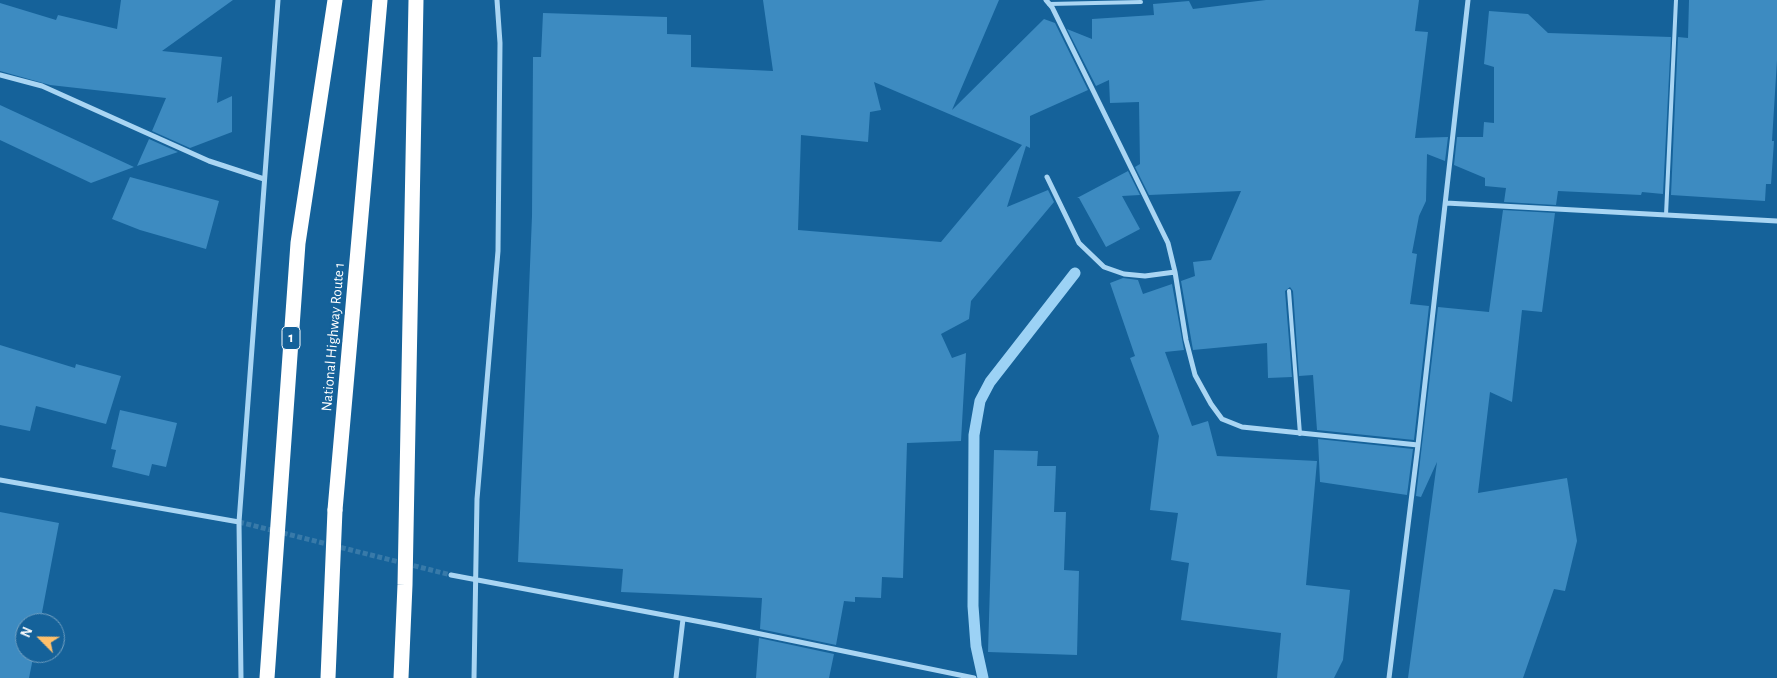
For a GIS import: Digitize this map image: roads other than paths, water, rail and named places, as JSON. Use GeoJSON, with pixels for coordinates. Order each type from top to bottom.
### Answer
{"type":"FeatureCollection","features":[{"type":"Feature","properties":{"kind":"highway","name":"1"},"geometry":{"type":"LineString","coordinates":[[267,678],[298,243],[335,0]]}},
{"type":"Feature","properties":{"kind":"highway","name":"National Highway Route 1"},"geometry":{"type":"LineString","coordinates":[[328,678],[335,510],[380,0]]}},
{"type":"Feature","properties":{"kind":"highway"},"geometry":{"type":"LineString","coordinates":[[401,678],[405,584],[416,0]]}},
{"type":"Feature","properties":{"kind":"street"},"geometry":{"type":"LineString","coordinates":[[241,678],[239,522],[278,0]]}},
{"type":"Feature","properties":{"kind":"street"},"geometry":{"type":"LineString","coordinates":[[474,678],[477,499],[498,252],[500,43],[497,0]]}},
{"type":"Feature","properties":{"kind":"street"},"geometry":{"type":"LineString","coordinates":[[1388,678],[1418,446],[1468,0]]}},
{"type":"Feature","properties":{"kind":"street"},"geometry":{"type":"LineString","coordinates":[[1047,2],[1168,243],[1175,272],[1186,340],[1195,375],[1211,404],[1222,419],[1242,427],[1418,446]]}},
{"type":"Feature","properties":{"kind":"street"},"geometry":{"type":"LineString","coordinates":[[0,75],[42,86],[209,162],[264,179]]}},
{"type":"Feature","properties":{"kind":"street"},"geometry":{"type":"LineString","coordinates":[[1046,177],[1079,243],[1104,267],[1124,274],[1145,276],[1175,272]]}},
{"type":"Feature","properties":{"kind":"street"},"geometry":{"type":"LineString","coordinates":[[1446,203],[1777,221]]}},
{"type":"Feature","properties":{"kind":"street"},"geometry":{"type":"LineString","coordinates":[[0,480],[239,522]]}},
{"type":"Feature","properties":{"kind":"street"},"geometry":{"type":"LineString","coordinates":[[451,575],[683,619],[974,678]]}},
{"type":"Feature","properties":{"kind":"street"},"geometry":{"type":"LineString","coordinates":[[676,678],[683,619]]}},
{"type":"Feature","properties":{"kind":"lane"},"geometry":{"type":"LineString","coordinates":[[1666,215],[1676,0]]}},
{"type":"Feature","properties":{"kind":"lane"},"geometry":{"type":"LineString","coordinates":[[1047,2],[1141,2]]}},
{"type":"Feature","properties":{"kind":"lane"},"geometry":{"type":"LineString","coordinates":[[1289,291],[1300,434]]}},
{"type":"Feature","properties":{"kind":"waterway"},"geometry":{"type":"LineString","coordinates":[[983,678],[976,646],[973,606],[974,435],[980,401],[990,382],[1075,273]]}},
{"type":"Feature","properties":{"kind":"tunnel"},"geometry":{"type":"LineString","coordinates":[[239,522],[451,575]]}}]}
